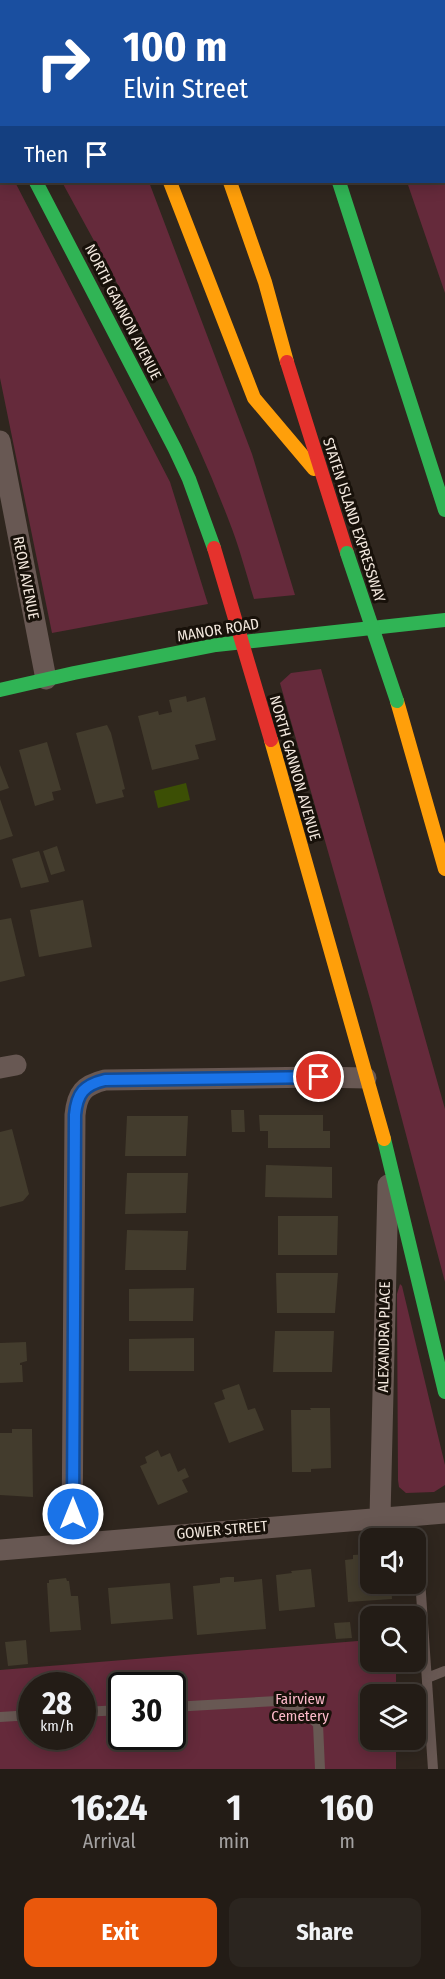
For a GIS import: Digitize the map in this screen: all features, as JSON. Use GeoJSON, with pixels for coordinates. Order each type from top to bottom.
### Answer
{"type":"FeatureCollection","features":[{"type":"Feature","properties":{"kind":"main road","name":"NORTH GANNON AVENUE"},"geometry":{"type":"LineString","coordinates":[[37,183],[189,479],[209,533],[388,1157],[445,1392]]}},
{"type":"Feature","properties":{"kind":"main road"},"geometry":{"type":"LineString","coordinates":[[170,183],[254,398],[324,481]]}},
{"type":"Feature","properties":{"kind":"main road","name":"STATEN ISLAND EXPRESSWAY"},"geometry":{"type":"LineString","coordinates":[[230,183],[265,282],[291,378],[397,701],[445,869]]}},
{"type":"Feature","properties":{"kind":"main road"},"geometry":{"type":"LineString","coordinates":[[339,183],[445,510]]}},
{"type":"Feature","properties":{"kind":"main road"},"geometry":{"type":"LineString","coordinates":[[347,183],[361,247]]}},
{"type":"Feature","properties":{"kind":"main road","name":"MANOR ROAD"},"geometry":{"type":"LineString","coordinates":[[0,690],[216,645],[445,620]]}},
{"type":"Feature","properties":{"kind":"street","name":"REON AVENUE"},"geometry":{"type":"LineString","coordinates":[[0,441],[46,679]]}},
{"type":"Feature","properties":{"kind":"street"},"geometry":{"type":"LineString","coordinates":[[72,1543],[75,1115],[76,1102],[82,1092],[92,1083],[105,1080],[366,1078]]}},
{"type":"Feature","properties":{"kind":"street","name":"ALEXANDRA PLACE"},"geometry":{"type":"LineString","coordinates":[[380,1517],[388,1157]]}},
{"type":"Feature","properties":{"kind":"street","name":"GOWER STREET"},"geometry":{"type":"LineString","coordinates":[[0,1550],[445,1513]]}},
{"type":"Feature","properties":{"kind":"lane"},"geometry":{"type":"LineString","coordinates":[[421,1594],[434,1769]]}},
{"type":"Feature","properties":{"kind":"lane"},"geometry":{"type":"LineString","coordinates":[[427,1678],[445,1671]]}},
{"type":"Feature","properties":{"kind":"lane"},"geometry":{"type":"LineString","coordinates":[[186,1706],[277,1701],[301,1710],[318,1724],[320,1769]]}},
{"type":"Feature","properties":{"kind":"lane"},"geometry":{"type":"LineString","coordinates":[[0,1717],[18,1716]]}},
{"type":"Feature","properties":{"kind":"green space"},"geometry":{"type":"Polygon","coordinates":[[[0,183],[16,183],[170,482],[208,604],[52,633],[0,378],[0,183]]]}},
{"type":"Feature","properties":{"kind":"green space"},"geometry":{"type":"Polygon","coordinates":[[[63,183],[149,183],[252,454],[295,595],[254,599],[233,530],[211,477],[151,348],[63,183]]]}},
{"type":"Feature","properties":{"kind":"green space"},"geometry":{"type":"Polygon","coordinates":[[[407,183],[445,183],[445,293],[407,183]]]}},
{"type":"Feature","properties":{"kind":"green space"},"geometry":{"type":"Polygon","coordinates":[[[321,669],[445,1109],[445,1282],[372,1006],[280,683],[291,673],[321,669]]]}},
{"type":"Feature","properties":{"kind":"green space"},"geometry":{"type":"Polygon","coordinates":[[[400,1284],[445,1465],[445,1485],[434,1492],[406,1493],[399,1487],[397,1294],[400,1284]]]}},
{"type":"Feature","properties":{"kind":"green space","name":"Fairview Cemetery"},"geometry":{"type":"Polygon","coordinates":[[[360,1641],[360,1672],[396,1672],[396,1684],[360,1684],[360,1750],[396,1750],[396,1769],[0,1769],[0,1670],[360,1641]]]}},
{"type":"Feature","properties":{"kind":"shaded area"},"geometry":{"type":"Polygon","coordinates":[[[186,783],[190,800],[158,808],[154,791],[186,783]]]}},
{"type":"Feature","properties":{"kind":"building"},"geometry":{"type":"Polygon","coordinates":[[[186,696],[187,702],[205,697],[216,740],[195,745],[199,759],[152,770],[138,716],[158,711],[159,715],[172,712],[169,700],[186,696]]]}},
{"type":"Feature","properties":{"kind":"building"},"geometry":{"type":"Polygon","coordinates":[[[107,725],[125,789],[122,790],[124,797],[96,804],[76,733],[107,725]]]}},
{"type":"Feature","properties":{"kind":"building"},"geometry":{"type":"Polygon","coordinates":[[[47,742],[61,790],[52,792],[54,800],[35,806],[19,750],[47,742]]]}},
{"type":"Feature","properties":{"kind":"building"},"geometry":{"type":"Polygon","coordinates":[[[0,765],[9,788],[0,791],[0,765]]]}},
{"type":"Feature","properties":{"kind":"building"},"geometry":{"type":"Polygon","coordinates":[[[0,799],[13,836],[0,840],[0,799]]]}},
{"type":"Feature","properties":{"kind":"building"},"geometry":{"type":"Polygon","coordinates":[[[57,846],[65,871],[51,875],[43,851],[57,846]]]}},
{"type":"Feature","properties":{"kind":"building"},"geometry":{"type":"Polygon","coordinates":[[[39,851],[49,882],[21,888],[12,859],[39,851]]]}},
{"type":"Feature","properties":{"kind":"building"},"geometry":{"type":"Polygon","coordinates":[[[83,900],[92,947],[39,957],[30,910],[83,900]]]}},
{"type":"Feature","properties":{"kind":"building"},"geometry":{"type":"Polygon","coordinates":[[[11,918],[25,976],[0,982],[0,920],[11,918]]]}},
{"type":"Feature","properties":{"kind":"building"},"geometry":{"type":"Polygon","coordinates":[[[231,1110],[244,1110],[245,1132],[232,1132],[231,1110]]]}},
{"type":"Feature","properties":{"kind":"building"},"geometry":{"type":"Polygon","coordinates":[[[259,1115],[323,1115],[323,1131],[330,1131],[330,1148],[268,1148],[268,1131],[260,1131],[259,1115]]]}},
{"type":"Feature","properties":{"kind":"building"},"geometry":{"type":"Polygon","coordinates":[[[127,1116],[188,1116],[186,1156],[125,1156],[127,1116]]]}},
{"type":"Feature","properties":{"kind":"building"},"geometry":{"type":"Polygon","coordinates":[[[12,1129],[29,1194],[23,1201],[0,1207],[0,1132],[12,1129]]]}},
{"type":"Feature","properties":{"kind":"building"},"geometry":{"type":"Polygon","coordinates":[[[266,1165],[332,1167],[332,1198],[265,1197],[266,1165]]]}},
{"type":"Feature","properties":{"kind":"building"},"geometry":{"type":"Polygon","coordinates":[[[127,1173],[188,1173],[186,1213],[125,1214],[127,1173]]]}},
{"type":"Feature","properties":{"kind":"building"},"geometry":{"type":"Polygon","coordinates":[[[278,1216],[338,1216],[337,1255],[278,1255],[278,1216]]]}},
{"type":"Feature","properties":{"kind":"building"},"geometry":{"type":"Polygon","coordinates":[[[127,1230],[188,1231],[186,1270],[125,1270],[127,1230]]]}},
{"type":"Feature","properties":{"kind":"building"},"geometry":{"type":"Polygon","coordinates":[[[276,1273],[338,1273],[335,1313],[277,1313],[276,1273]]]}},
{"type":"Feature","properties":{"kind":"building"},"geometry":{"type":"Polygon","coordinates":[[[194,1288],[193,1321],[129,1321],[129,1289],[194,1288]]]}},
{"type":"Feature","properties":{"kind":"building"},"geometry":{"type":"Polygon","coordinates":[[[275,1331],[334,1331],[332,1372],[273,1372],[275,1331]]]}},
{"type":"Feature","properties":{"kind":"building"},"geometry":{"type":"Polygon","coordinates":[[[194,1338],[194,1371],[129,1371],[129,1339],[194,1338]]]}},
{"type":"Feature","properties":{"kind":"building"},"geometry":{"type":"Polygon","coordinates":[[[26,1342],[27,1361],[20,1363],[23,1382],[0,1383],[0,1343],[26,1342]]]}},
{"type":"Feature","properties":{"kind":"building"},"geometry":{"type":"Polygon","coordinates":[[[239,1384],[248,1410],[255,1408],[264,1430],[229,1443],[214,1403],[225,1399],[222,1390],[239,1384]]]}},
{"type":"Feature","properties":{"kind":"building"},"geometry":{"type":"Polygon","coordinates":[[[310,1408],[330,1408],[331,1468],[311,1469],[311,1472],[292,1472],[291,1410],[311,1410],[310,1408]]]}},
{"type":"Feature","properties":{"kind":"building"},"geometry":{"type":"Polygon","coordinates":[[[12,1429],[32,1429],[33,1497],[0,1495],[0,1433],[12,1433],[12,1429]]]}},
{"type":"Feature","properties":{"kind":"building"},"geometry":{"type":"Polygon","coordinates":[[[158,1450],[161,1457],[170,1453],[178,1472],[185,1468],[189,1477],[182,1480],[188,1492],[158,1505],[140,1466],[147,1463],[145,1457],[158,1450]]]}},
{"type":"Feature","properties":{"kind":"building"},"geometry":{"type":"Polygon","coordinates":[[[353,1555],[360,1555],[360,1594],[392,1594],[392,1599],[348,1602],[345,1560],[353,1559],[353,1555]]]}},
{"type":"Feature","properties":{"kind":"building"},"geometry":{"type":"Polygon","coordinates":[[[311,1569],[315,1607],[279,1611],[276,1575],[311,1569]]]}},
{"type":"Feature","properties":{"kind":"building"},"geometry":{"type":"Polygon","coordinates":[[[234,1577],[234,1582],[262,1579],[266,1629],[197,1635],[193,1586],[220,1583],[220,1578],[234,1577]]]}},
{"type":"Feature","properties":{"kind":"building"},"geometry":{"type":"Polygon","coordinates":[[[66,1578],[69,1581],[71,1596],[78,1596],[81,1630],[50,1632],[47,1583],[49,1580],[66,1578]]]}},
{"type":"Feature","properties":{"kind":"building"},"geometry":{"type":"Polygon","coordinates":[[[170,1583],[173,1619],[111,1624],[108,1588],[170,1583]]]}},
{"type":"Feature","properties":{"kind":"building"},"geometry":{"type":"Polygon","coordinates":[[[350,1622],[352,1638],[336,1639],[334,1623],[350,1622]]]}},
{"type":"Feature","properties":{"kind":"building"},"geometry":{"type":"Polygon","coordinates":[[[26,1640],[28,1664],[8,1666],[5,1642],[26,1640]]]}},
{"type":"Feature","properties":{"kind":"traffic: fast"},"geometry":{"type":"LineString","coordinates":[[37,183],[175,449],[189,479],[214,548]]}},
{"type":"Feature","properties":{"kind":"traffic: fast"},"geometry":{"type":"LineString","coordinates":[[339,183],[445,510]]}},
{"type":"Feature","properties":{"kind":"traffic: fast"},"geometry":{"type":"LineString","coordinates":[[347,553],[397,701]]}},
{"type":"Feature","properties":{"kind":"traffic: fast"},"geometry":{"type":"LineString","coordinates":[[0,690],[216,645],[445,620]]}},
{"type":"Feature","properties":{"kind":"traffic: fast"},"geometry":{"type":"LineString","coordinates":[[384,1139],[445,1392]]}},
{"type":"Feature","properties":{"kind":"traffic: slow"},"geometry":{"type":"LineString","coordinates":[[170,183],[254,398],[314,469]]}},
{"type":"Feature","properties":{"kind":"traffic: slow"},"geometry":{"type":"LineString","coordinates":[[230,183],[265,282],[287,362]]}},
{"type":"Feature","properties":{"kind":"traffic: slow"},"geometry":{"type":"LineString","coordinates":[[397,701],[445,869]]}},
{"type":"Feature","properties":{"kind":"traffic: slow"},"geometry":{"type":"LineString","coordinates":[[271,740],[384,1139]]}},
{"type":"Feature","properties":{"kind":"traffic: jam"},"geometry":{"type":"LineString","coordinates":[[287,362],[347,553]]}},
{"type":"Feature","properties":{"kind":"traffic: jam"},"geometry":{"type":"LineString","coordinates":[[214,548],[271,740]]}},
{"type":"Feature","properties":{"kind":"route"},"geometry":{"type":"LineString","coordinates":[[73,1514],[76,1102],[82,1092],[92,1083],[105,1080],[319,1077]]}}]}
